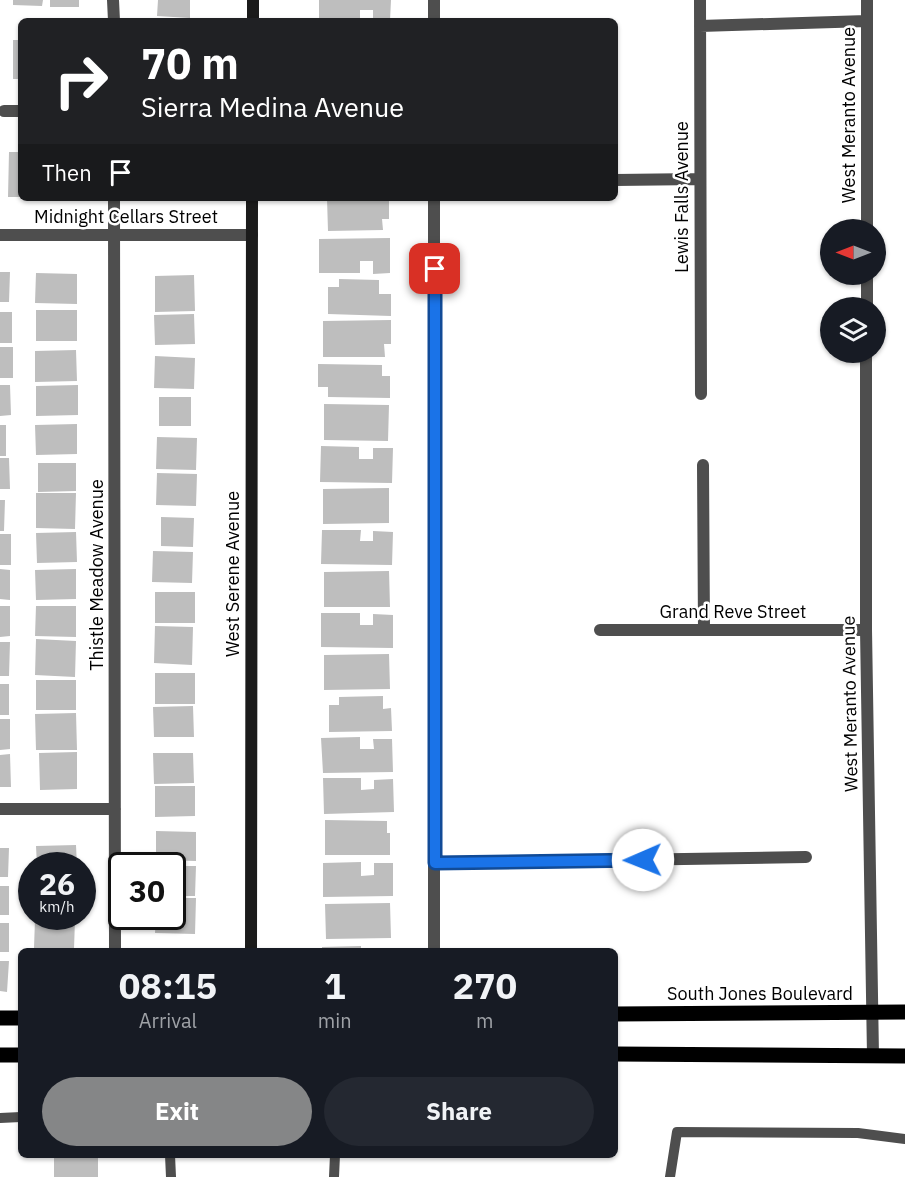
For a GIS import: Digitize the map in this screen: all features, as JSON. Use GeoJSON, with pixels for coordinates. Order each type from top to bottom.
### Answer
{"type":"FeatureCollection","features":[{"type":"Feature","properties":{"kind":"main road","name":"South Jones Boulevard"},"geometry":{"type":"LineString","coordinates":[[618,1014],[905,1012]]}},
{"type":"Feature","properties":{"kind":"main road"},"geometry":{"type":"LineString","coordinates":[[0,1018],[18,1017]]}},
{"type":"Feature","properties":{"kind":"main road"},"geometry":{"type":"LineString","coordinates":[[618,1054],[905,1056]]}},
{"type":"Feature","properties":{"kind":"main road"},"geometry":{"type":"LineString","coordinates":[[0,1056],[18,1055]]}},
{"type":"Feature","properties":{"kind":"street"},"geometry":{"type":"LineString","coordinates":[[114,0],[114,18]]}},
{"type":"Feature","properties":{"kind":"street"},"geometry":{"type":"LineString","coordinates":[[253,18],[254,0]]}},
{"type":"Feature","properties":{"kind":"street"},"geometry":{"type":"LineString","coordinates":[[434,0],[434,18]]}},
{"type":"Feature","properties":{"kind":"street","name":"Lewis Falls Avenue"},"geometry":{"type":"LineString","coordinates":[[700,0],[701,394]]}},
{"type":"Feature","properties":{"kind":"street","name":"West Meranto Avenue"},"geometry":{"type":"LineString","coordinates":[[867,0],[867,219]]}},
{"type":"Feature","properties":{"kind":"street"},"geometry":{"type":"LineString","coordinates":[[700,26],[867,21]]}},
{"type":"Feature","properties":{"kind":"street"},"geometry":{"type":"LineString","coordinates":[[4,111],[18,111]]}},
{"type":"Feature","properties":{"kind":"street"},"geometry":{"type":"LineString","coordinates":[[618,180],[700,179]]}},
{"type":"Feature","properties":{"kind":"street","name":"Thistle Meadow Avenue"},"geometry":{"type":"LineString","coordinates":[[114,201],[115,948]]}},
{"type":"Feature","properties":{"kind":"street","name":"West Serene Avenue"},"geometry":{"type":"LineString","coordinates":[[251,948],[252,201]]}},
{"type":"Feature","properties":{"kind":"street"},"geometry":{"type":"LineString","coordinates":[[434,201],[434,948]]}},
{"type":"Feature","properties":{"kind":"street","name":"Midnight Cellars Street"},"geometry":{"type":"LineString","coordinates":[[0,235],[252,235]]}},
{"type":"Feature","properties":{"kind":"street","name":"West Meranto Avenue"},"geometry":{"type":"LineString","coordinates":[[866,363],[866,630],[873,1056]]}},
{"type":"Feature","properties":{"kind":"street"},"geometry":{"type":"LineString","coordinates":[[704,465],[704,630]]}},
{"type":"Feature","properties":{"kind":"street","name":"Grand Reve Street"},"geometry":{"type":"LineString","coordinates":[[600,630],[866,630]]}},
{"type":"Feature","properties":{"kind":"street"},"geometry":{"type":"LineString","coordinates":[[0,809],[115,809]]}},
{"type":"Feature","properties":{"kind":"street"},"geometry":{"type":"LineString","coordinates":[[435,863],[806,857]]}},
{"type":"Feature","properties":{"kind":"lane"},"geometry":{"type":"LineString","coordinates":[[0,1118],[18,1117]]}},
{"type":"Feature","properties":{"kind":"lane"},"geometry":{"type":"LineString","coordinates":[[670,1177],[676,1132],[858,1133],[905,1139]]}},
{"type":"Feature","properties":{"kind":"lane"},"geometry":{"type":"LineString","coordinates":[[170,1158],[171,1177]]}},
{"type":"Feature","properties":{"kind":"lane"},"geometry":{"type":"LineString","coordinates":[[334,1158],[334,1177]]}},
{"type":"Feature","properties":{"kind":"building"},"geometry":{"type":"Polygon","coordinates":[[[13,0],[43,0],[42,6],[13,5],[13,0]]]}},
{"type":"Feature","properties":{"kind":"building"},"geometry":{"type":"Polygon","coordinates":[[[50,0],[79,0],[79,7],[50,7],[50,0]]]}},
{"type":"Feature","properties":{"kind":"building"},"geometry":{"type":"Polygon","coordinates":[[[158,0],[190,0],[190,18],[157,16],[158,0]]]}},
{"type":"Feature","properties":{"kind":"building"},"geometry":{"type":"Polygon","coordinates":[[[319,0],[391,0],[390,18],[373,18],[373,10],[360,10],[360,18],[319,18],[319,0]]]}},
{"type":"Feature","properties":{"kind":"building"},"geometry":{"type":"Polygon","coordinates":[[[13,40],[18,40],[18,79],[13,79],[13,40]]]}},
{"type":"Feature","properties":{"kind":"building"},"geometry":{"type":"Polygon","coordinates":[[[9,152],[18,152],[18,197],[8,197],[9,152]]]}},
{"type":"Feature","properties":{"kind":"building"},"geometry":{"type":"Polygon","coordinates":[[[327,201],[389,201],[389,219],[382,219],[383,230],[328,231],[327,201]]]}},
{"type":"Feature","properties":{"kind":"building"},"geometry":{"type":"Polygon","coordinates":[[[390,238],[390,273],[373,274],[373,261],[360,261],[360,273],[319,273],[319,239],[390,238]]]}},
{"type":"Feature","properties":{"kind":"building"},"geometry":{"type":"Polygon","coordinates":[[[0,272],[10,272],[9,302],[0,302],[0,272]]]}},
{"type":"Feature","properties":{"kind":"building"},"geometry":{"type":"Polygon","coordinates":[[[36,273],[77,274],[77,304],[35,303],[36,273]]]}},
{"type":"Feature","properties":{"kind":"building"},"geometry":{"type":"Polygon","coordinates":[[[194,275],[195,311],[155,312],[155,276],[194,275]]]}},
{"type":"Feature","properties":{"kind":"building"},"geometry":{"type":"Polygon","coordinates":[[[339,279],[379,280],[379,294],[391,294],[391,316],[328,314],[328,287],[339,287],[339,279]]]}},
{"type":"Feature","properties":{"kind":"building"},"geometry":{"type":"Polygon","coordinates":[[[36,310],[77,310],[77,341],[36,341],[36,310]]]}},
{"type":"Feature","properties":{"kind":"building"},"geometry":{"type":"Polygon","coordinates":[[[0,312],[12,312],[12,343],[0,343],[0,312]]]}},
{"type":"Feature","properties":{"kind":"building"},"geometry":{"type":"Polygon","coordinates":[[[194,314],[195,344],[155,345],[154,315],[194,314]]]}},
{"type":"Feature","properties":{"kind":"building"},"geometry":{"type":"Polygon","coordinates":[[[391,320],[391,344],[384,344],[385,357],[323,357],[323,321],[391,320]]]}},
{"type":"Feature","properties":{"kind":"building"},"geometry":{"type":"Polygon","coordinates":[[[0,347],[13,347],[13,378],[0,378],[0,347]]]}},
{"type":"Feature","properties":{"kind":"building"},"geometry":{"type":"Polygon","coordinates":[[[76,350],[77,381],[35,382],[35,351],[76,350]]]}},
{"type":"Feature","properties":{"kind":"building"},"geometry":{"type":"Polygon","coordinates":[[[155,356],[195,358],[194,389],[154,388],[155,356]]]}},
{"type":"Feature","properties":{"kind":"building"},"geometry":{"type":"Polygon","coordinates":[[[318,364],[382,365],[382,376],[390,376],[390,398],[328,397],[328,387],[318,387],[318,364]]]}},
{"type":"Feature","properties":{"kind":"building"},"geometry":{"type":"Polygon","coordinates":[[[0,385],[10,385],[11,415],[0,416],[0,385]]]}},
{"type":"Feature","properties":{"kind":"building"},"geometry":{"type":"Polygon","coordinates":[[[78,385],[78,415],[36,416],[36,386],[78,385]]]}},
{"type":"Feature","properties":{"kind":"building"},"geometry":{"type":"Polygon","coordinates":[[[159,397],[191,397],[191,426],[159,426],[159,397]]]}},
{"type":"Feature","properties":{"kind":"building"},"geometry":{"type":"Polygon","coordinates":[[[324,404],[389,405],[388,441],[324,440],[324,404]]]}},
{"type":"Feature","properties":{"kind":"building"},"geometry":{"type":"Polygon","coordinates":[[[77,424],[77,454],[36,455],[35,425],[77,424]]]}},
{"type":"Feature","properties":{"kind":"building"},"geometry":{"type":"Polygon","coordinates":[[[0,425],[6,425],[6,456],[0,456],[0,425]]]}},
{"type":"Feature","properties":{"kind":"building"},"geometry":{"type":"Polygon","coordinates":[[[157,437],[197,438],[196,470],[156,469],[157,437]]]}},
{"type":"Feature","properties":{"kind":"building"},"geometry":{"type":"Polygon","coordinates":[[[321,446],[359,447],[359,459],[373,459],[373,448],[393,448],[392,483],[320,482],[321,446]]]}},
{"type":"Feature","properties":{"kind":"building"},"geometry":{"type":"Polygon","coordinates":[[[0,458],[9,458],[10,489],[0,489],[0,458]]]}},
{"type":"Feature","properties":{"kind":"building"},"geometry":{"type":"Polygon","coordinates":[[[38,463],[76,463],[76,491],[38,492],[38,463]]]}},
{"type":"Feature","properties":{"kind":"building"},"geometry":{"type":"Polygon","coordinates":[[[157,473],[197,474],[196,506],[156,505],[157,473]]]}},
{"type":"Feature","properties":{"kind":"building"},"geometry":{"type":"Polygon","coordinates":[[[389,488],[389,523],[323,524],[323,489],[389,488]]]}},
{"type":"Feature","properties":{"kind":"building"},"geometry":{"type":"Polygon","coordinates":[[[36,493],[76,493],[75,529],[36,528],[36,493]]]}},
{"type":"Feature","properties":{"kind":"building"},"geometry":{"type":"Polygon","coordinates":[[[0,500],[5,500],[4,531],[0,531],[0,500]]]}},
{"type":"Feature","properties":{"kind":"building"},"geometry":{"type":"Polygon","coordinates":[[[161,517],[194,518],[193,547],[161,546],[161,517]]]}},
{"type":"Feature","properties":{"kind":"building"},"geometry":{"type":"Polygon","coordinates":[[[322,530],[361,530],[360,541],[373,541],[373,531],[393,532],[392,565],[321,564],[322,530]]]}},
{"type":"Feature","properties":{"kind":"building"},"geometry":{"type":"Polygon","coordinates":[[[76,532],[77,562],[37,563],[36,533],[76,532]]]}},
{"type":"Feature","properties":{"kind":"building"},"geometry":{"type":"Polygon","coordinates":[[[0,534],[11,534],[11,565],[0,565],[0,534]]]}},
{"type":"Feature","properties":{"kind":"building"},"geometry":{"type":"Polygon","coordinates":[[[153,551],[193,552],[192,583],[152,582],[153,551]]]}},
{"type":"Feature","properties":{"kind":"building"},"geometry":{"type":"Polygon","coordinates":[[[0,569],[10,570],[10,600],[0,599],[0,569]]]}},
{"type":"Feature","properties":{"kind":"building"},"geometry":{"type":"Polygon","coordinates":[[[76,569],[76,599],[36,600],[35,570],[76,569]]]}},
{"type":"Feature","properties":{"kind":"building"},"geometry":{"type":"Polygon","coordinates":[[[389,571],[390,607],[324,607],[324,572],[389,571]]]}},
{"type":"Feature","properties":{"kind":"building"},"geometry":{"type":"Polygon","coordinates":[[[155,592],[195,592],[195,623],[155,623],[155,592]]]}},
{"type":"Feature","properties":{"kind":"building"},"geometry":{"type":"Polygon","coordinates":[[[0,606],[10,606],[10,636],[0,637],[0,606]]]}},
{"type":"Feature","properties":{"kind":"building"},"geometry":{"type":"Polygon","coordinates":[[[36,606],[76,606],[76,637],[35,636],[36,606]]]}},
{"type":"Feature","properties":{"kind":"building"},"geometry":{"type":"Polygon","coordinates":[[[321,613],[360,613],[360,625],[373,625],[373,614],[393,615],[393,648],[321,647],[321,613]]]}},
{"type":"Feature","properties":{"kind":"building"},"geometry":{"type":"Polygon","coordinates":[[[155,626],[193,627],[192,665],[154,663],[155,626]]]}},
{"type":"Feature","properties":{"kind":"building"},"geometry":{"type":"Polygon","coordinates":[[[36,639],[76,641],[75,677],[35,675],[36,639]]]}},
{"type":"Feature","properties":{"kind":"building"},"geometry":{"type":"Polygon","coordinates":[[[0,642],[10,642],[9,676],[0,676],[0,642]]]}},
{"type":"Feature","properties":{"kind":"building"},"geometry":{"type":"Polygon","coordinates":[[[389,654],[390,689],[324,690],[324,655],[389,654]]]}},
{"type":"Feature","properties":{"kind":"building"},"geometry":{"type":"Polygon","coordinates":[[[155,673],[195,673],[195,704],[155,704],[155,673]]]}},
{"type":"Feature","properties":{"kind":"building"},"geometry":{"type":"Polygon","coordinates":[[[36,680],[76,680],[76,710],[36,710],[36,680]]]}},
{"type":"Feature","properties":{"kind":"building"},"geometry":{"type":"Polygon","coordinates":[[[0,684],[9,684],[9,715],[0,715],[0,684]]]}},
{"type":"Feature","properties":{"kind":"building"},"geometry":{"type":"Polygon","coordinates":[[[383,696],[383,709],[391,708],[392,731],[329,732],[329,705],[339,705],[339,697],[383,696]]]}},
{"type":"Feature","properties":{"kind":"building"},"geometry":{"type":"Polygon","coordinates":[[[193,706],[194,737],[154,737],[153,707],[193,706]]]}},
{"type":"Feature","properties":{"kind":"building"},"geometry":{"type":"Polygon","coordinates":[[[76,713],[77,750],[36,750],[35,714],[76,713]]]}},
{"type":"Feature","properties":{"kind":"building"},"geometry":{"type":"Polygon","coordinates":[[[0,719],[10,719],[10,749],[0,750],[0,719]]]}},
{"type":"Feature","properties":{"kind":"building"},"geometry":{"type":"Polygon","coordinates":[[[360,737],[360,749],[374,749],[373,739],[392,739],[393,772],[323,773],[321,738],[360,737]]]}},
{"type":"Feature","properties":{"kind":"building"},"geometry":{"type":"Polygon","coordinates":[[[77,752],[77,789],[40,790],[39,753],[77,752]]]}},
{"type":"Feature","properties":{"kind":"building"},"geometry":{"type":"Polygon","coordinates":[[[153,753],[193,753],[194,783],[154,784],[153,753]]]}},
{"type":"Feature","properties":{"kind":"building"},"geometry":{"type":"Polygon","coordinates":[[[10,754],[11,787],[0,787],[0,755],[10,754]]]}},
{"type":"Feature","properties":{"kind":"building"},"geometry":{"type":"Polygon","coordinates":[[[323,778],[361,778],[361,790],[374,789],[374,780],[393,779],[394,812],[324,814],[323,778]]]}},
{"type":"Feature","properties":{"kind":"building"},"geometry":{"type":"Polygon","coordinates":[[[155,786],[195,786],[195,816],[155,817],[155,786]]]}},
{"type":"Feature","properties":{"kind":"building"},"geometry":{"type":"Polygon","coordinates":[[[325,820],[387,821],[387,833],[390,833],[390,855],[325,855],[325,820]]]}},
{"type":"Feature","properties":{"kind":"building"},"geometry":{"type":"Polygon","coordinates":[[[156,831],[196,832],[196,861],[186,861],[186,852],[156,852],[156,831]]]}},
{"type":"Feature","properties":{"kind":"building"},"geometry":{"type":"Polygon","coordinates":[[[76,845],[76,852],[36,852],[36,846],[76,845]]]}},
{"type":"Feature","properties":{"kind":"building"},"geometry":{"type":"Polygon","coordinates":[[[0,848],[9,848],[8,877],[0,877],[0,848]]]}},
{"type":"Feature","properties":{"kind":"building"},"geometry":{"type":"Polygon","coordinates":[[[361,862],[361,876],[374,875],[374,863],[393,863],[393,896],[323,897],[323,863],[361,862]]]}},
{"type":"Feature","properties":{"kind":"building"},"geometry":{"type":"Polygon","coordinates":[[[186,866],[196,866],[195,896],[186,896],[186,866]]]}},
{"type":"Feature","properties":{"kind":"building"},"geometry":{"type":"Polygon","coordinates":[[[0,886],[9,886],[9,915],[0,915],[0,886]]]}},
{"type":"Feature","properties":{"kind":"building"},"geometry":{"type":"Polygon","coordinates":[[[186,898],[196,898],[195,934],[155,933],[155,930],[186,930],[186,898]]]}},
{"type":"Feature","properties":{"kind":"building"},"geometry":{"type":"Polygon","coordinates":[[[390,903],[391,938],[326,939],[325,904],[390,903]]]}},
{"type":"Feature","properties":{"kind":"building"},"geometry":{"type":"Polygon","coordinates":[[[0,923],[9,923],[9,952],[0,952],[0,923]]]}},
{"type":"Feature","properties":{"kind":"building"},"geometry":{"type":"Polygon","coordinates":[[[35,930],[75,930],[74,948],[34,948],[35,930]]]}},
{"type":"Feature","properties":{"kind":"building"},"geometry":{"type":"Polygon","coordinates":[[[361,946],[361,948],[322,948],[361,946]]]}},
{"type":"Feature","properties":{"kind":"building"},"geometry":{"type":"Polygon","coordinates":[[[0,961],[9,961],[7,992],[0,991],[0,961]]]}},
{"type":"Feature","properties":{"kind":"building"},"geometry":{"type":"Polygon","coordinates":[[[54,1158],[98,1158],[98,1177],[54,1177],[54,1158]]]}},
{"type":"Feature","properties":{"kind":"route"},"geometry":{"type":"LineString","coordinates":[[435,269],[435,863],[643,860]]}}]}
